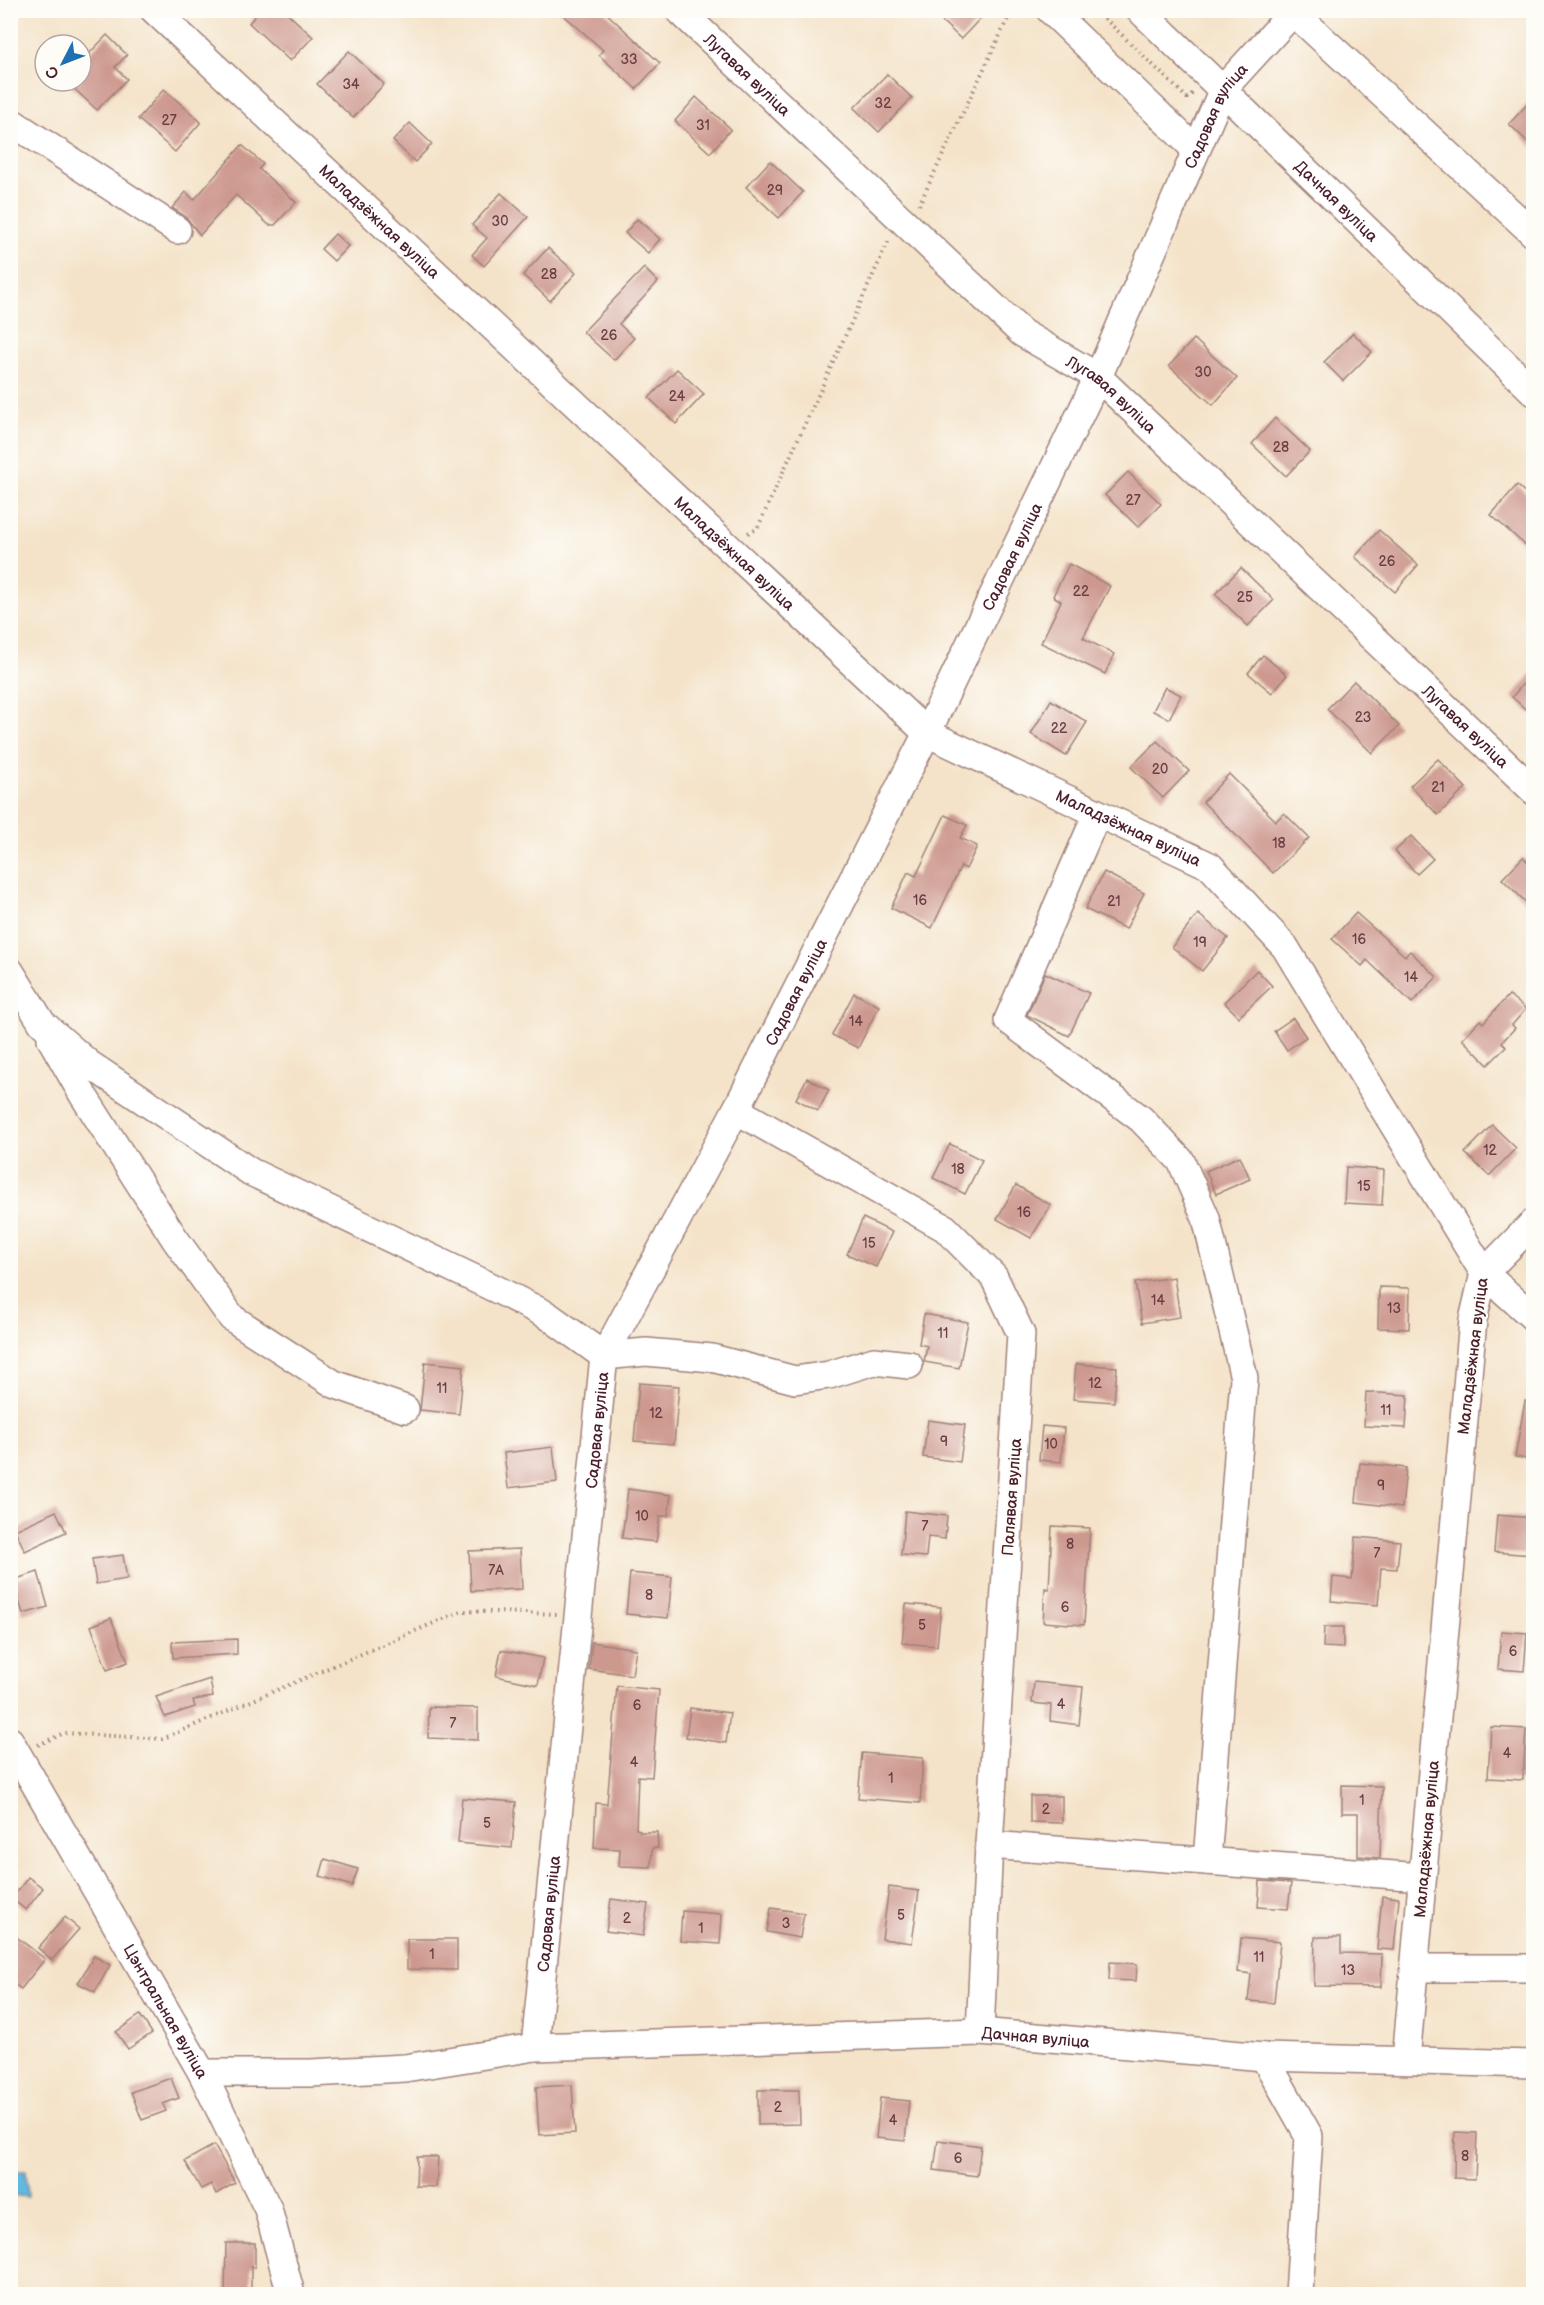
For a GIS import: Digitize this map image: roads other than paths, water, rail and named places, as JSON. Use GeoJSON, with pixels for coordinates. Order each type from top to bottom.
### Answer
{"type":"FeatureCollection","features":[{"type":"Feature","properties":{"kind":"street","name":"Маладзёжная вуліца"},"geometry":{"type":"LineString","coordinates":[[154,10],[927,733],[1210,866],[1285,947],[1484,1273],[1473,1320],[1406,2060]]}},
{"type":"Feature","properties":{"kind":"street","name":"Лугавая вуліца"},"geometry":{"type":"LineString","coordinates":[[679,10],[1022,333],[1098,377],[1533,791]]}},
{"type":"Feature","properties":{"kind":"street"},"geometry":{"type":"LineString","coordinates":[[1050,10],[1195,149]]}},
{"type":"Feature","properties":{"kind":"street","name":"Дачная вуліца"},"geometry":{"type":"LineString","coordinates":[[1140,10],[1533,392]]}},
{"type":"Feature","properties":{"kind":"street","name":"Садовая вуліца"},"geometry":{"type":"LineString","coordinates":[[535,2047],[604,1356],[736,1110],[927,733],[1098,377],[1222,89],[1293,11]]}},
{"type":"Feature","properties":{"kind":"street"},"geometry":{"type":"LineString","coordinates":[[1293,11],[1533,234]]}},
{"type":"Feature","properties":{"kind":"street"},"geometry":{"type":"LineString","coordinates":[[10,121],[177,230]]}},
{"type":"Feature","properties":{"kind":"street"},"geometry":{"type":"LineString","coordinates":[[1097,814],[1008,1020],[1141,1119],[1181,1161],[1206,1218],[1244,1378],[1207,1861]]}},
{"type":"Feature","properties":{"kind":"street"},"geometry":{"type":"LineString","coordinates":[[10,971],[83,1095],[163,1220],[232,1318],[334,1384],[405,1409]]}},
{"type":"Feature","properties":{"kind":"street"},"geometry":{"type":"LineString","coordinates":[[42,1023],[89,1064],[251,1172],[516,1299],[547,1316],[604,1356],[646,1352],[712,1358],[795,1380],[829,1375],[874,1361],[909,1365]]}},
{"type":"Feature","properties":{"kind":"street","name":"Палявая вуліца"},"geometry":{"type":"LineString","coordinates":[[736,1110],[945,1228],[994,1277],[1021,1334],[989,1845],[980,2032]]}},
{"type":"Feature","properties":{"kind":"street"},"geometry":{"type":"LineString","coordinates":[[1533,1222],[1484,1273],[1533,1318]]}},
{"type":"Feature","properties":{"kind":"street","name":"Цэнтральная вуліца"},"geometry":{"type":"LineString","coordinates":[[14,1748],[202,2073],[268,2209],[291,2295]]}},
{"type":"Feature","properties":{"kind":"street"},"geometry":{"type":"LineString","coordinates":[[989,1845],[1422,1877]]}},
{"type":"Feature","properties":{"kind":"street"},"geometry":{"type":"LineString","coordinates":[[1415,1968],[1533,1968]]}},
{"type":"Feature","properties":{"kind":"street","name":"Дачная вуліца"},"geometry":{"type":"LineString","coordinates":[[202,2073],[311,2073],[405,2068],[535,2047],[980,2032],[1264,2057],[1533,2064]]}},
{"type":"Feature","properties":{"kind":"street"},"geometry":{"type":"LineString","coordinates":[[1264,2057],[1309,2136],[1299,2295]]}},
{"type":"Feature","properties":{"kind":"water"},"geometry":{"type":"Polygon","coordinates":[[[26,2171],[28,2197],[12,2195],[11,2172],[26,2171]]]}}]}
